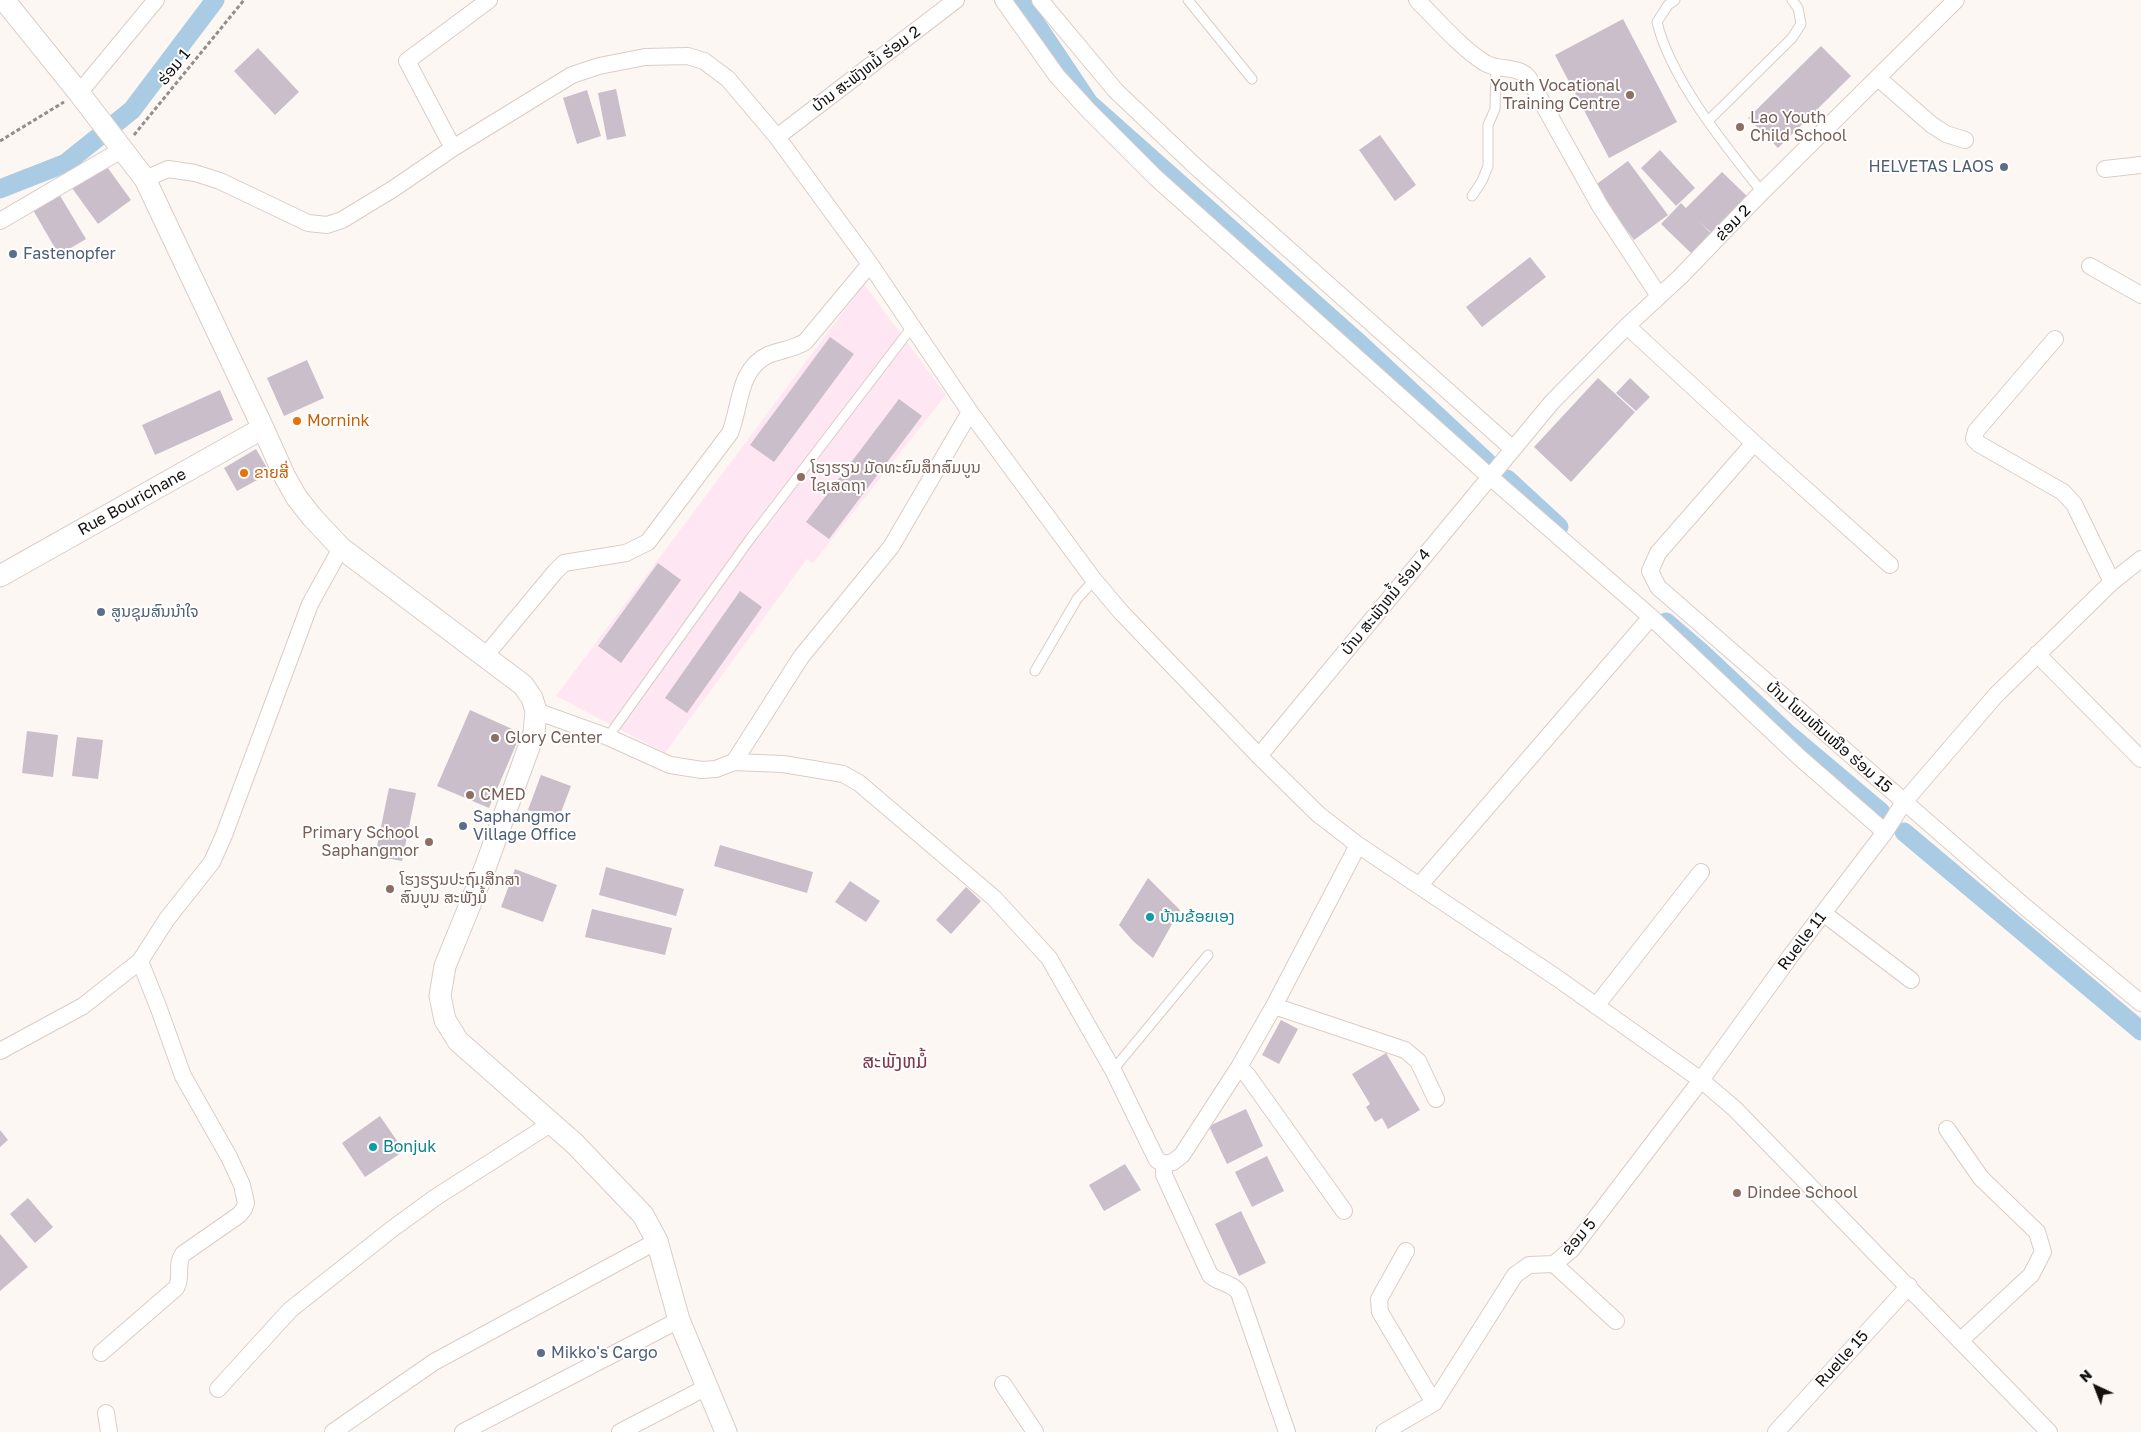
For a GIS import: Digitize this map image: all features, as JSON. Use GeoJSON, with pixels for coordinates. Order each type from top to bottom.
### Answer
{"type":"FeatureCollection","features":[{"type":"Feature","properties":{"kind":"street"},"geometry":{"type":"LineString","coordinates":[[4,0],[145,179],[285,477],[297,498],[341,548],[486,655],[523,685],[532,698],[536,711],[534,733],[445,966],[440,996],[445,1020],[458,1041],[575,1144],[643,1215],[657,1241],[679,1320],[726,1432]]}},
{"type":"Feature","properties":{"kind":"street"},"geometry":{"type":"LineString","coordinates":[[79,93],[156,0]]}},
{"type":"Feature","properties":{"kind":"street"},"geometry":{"type":"LineString","coordinates":[[452,148],[407,61],[489,0]]}},
{"type":"Feature","properties":{"kind":"street"},"geometry":{"type":"LineString","coordinates":[[1004,0],[1057,76],[1148,170],[1489,476],[1652,617],[1800,756],[1885,832]]}},
{"type":"Feature","properties":{"kind":"street"},"geometry":{"type":"LineString","coordinates":[[1040,0],[1116,92],[1195,166],[1513,449]]}},
{"type":"Feature","properties":{"kind":"street"},"geometry":{"type":"LineString","coordinates":[[1417,0],[1476,57],[1488,65],[1522,71],[1528,77],[1600,206],[1659,296]]}},
{"type":"Feature","properties":{"kind":"street","name":"ຂ່ອມ 2"},"geometry":{"type":"LineString","coordinates":[[1513,449],[1552,402],[1956,0]]}},
{"type":"Feature","properties":{"kind":"street","name":"ບ້ານ ສະພັງຫມໍ້ ຮ່ອມ 2"},"geometry":{"type":"LineString","coordinates":[[777,137],[950,2]]}},
{"type":"Feature","properties":{"kind":"street"},"geometry":{"type":"LineString","coordinates":[[145,179],[168,169],[195,173],[220,181],[308,223],[327,225],[342,220],[393,189],[452,148],[572,75],[599,66],[645,57],[671,55],[688,56],[704,60],[728,79],[777,137],[870,264],[970,412],[1094,580],[1121,612],[1259,756],[1318,814],[1358,845],[1596,1006],[1701,1080],[1735,1109],[1776,1149],[1909,1286],[1960,1342],[2049,1432]]}},
{"type":"Feature","properties":{"kind":"street"},"geometry":{"type":"LineString","coordinates":[[1878,78],[1932,125],[1946,134],[1965,140]]}},
{"type":"Feature","properties":{"kind":"street"},"geometry":{"type":"LineString","coordinates":[[0,221],[121,147]]}},
{"type":"Feature","properties":{"kind":"street"},"geometry":{"type":"LineString","coordinates":[[2105,169],[2141,165]]}},
{"type":"Feature","properties":{"kind":"street"},"geometry":{"type":"LineString","coordinates":[[486,655],[564,563],[626,553],[648,542],[730,433],[736,420],[746,377],[755,363],[805,342],[870,264]]}},
{"type":"Feature","properties":{"kind":"street"},"geometry":{"type":"LineString","coordinates":[[2090,266],[2141,295]]}},
{"type":"Feature","properties":{"kind":"street"},"geometry":{"type":"LineString","coordinates":[[1627,326],[1890,565]]}},
{"type":"Feature","properties":{"kind":"street"},"geometry":{"type":"LineString","coordinates":[[2056,339],[1976,431],[1974,439],[1979,444],[2063,492],[2074,504],[2112,582]]}},
{"type":"Feature","properties":{"kind":"street"},"geometry":{"type":"LineString","coordinates":[[734,762],[801,657],[890,547],[970,412]]}},
{"type":"Feature","properties":{"kind":"street","name":"Rue Bourichane"},"geometry":{"type":"LineString","coordinates":[[0,576],[263,428]]}},
{"type":"Feature","properties":{"kind":"street","name":"ບ້ານ ໂພນທັນເໜືອ ຮ່ອມ 15"},"geometry":{"type":"LineString","coordinates":[[1754,443],[1658,553],[1650,571],[1658,587],[1904,802],[2141,1003]]}},
{"type":"Feature","properties":{"kind":"street","name":"ບ້ານ ສະພັງຫມໍ້ ຮ່ອມ 4"},"geometry":{"type":"LineString","coordinates":[[1259,756],[1513,449]]}},
{"type":"Feature","properties":{"kind":"street"},"geometry":{"type":"LineString","coordinates":[[0,1051],[83,1006],[140,961],[167,919],[212,862],[310,604],[341,548]]}},
{"type":"Feature","properties":{"kind":"street","name":"Ruelle 11"},"geometry":{"type":"LineString","coordinates":[[1701,1080],[1885,832],[1904,802],[1996,695],[2112,582],[2141,559]]}},
{"type":"Feature","properties":{"kind":"street"},"geometry":{"type":"LineString","coordinates":[[1419,886],[1652,617]]}},
{"type":"Feature","properties":{"kind":"street"},"geometry":{"type":"LineString","coordinates":[[2036,654],[2141,759]]}},
{"type":"Feature","properties":{"kind":"street"},"geometry":{"type":"LineString","coordinates":[[536,711],[608,737],[670,765],[702,770],[716,770],[734,762],[792,765],[843,774],[859,783],[994,898],[1049,958],[1113,1070],[1157,1160],[1164,1164],[1173,1162],[1182,1156],[1239,1067],[1274,1006],[1358,845]]}},
{"type":"Feature","properties":{"kind":"street"},"geometry":{"type":"LineString","coordinates":[[1596,1006],[1701,872]]}},
{"type":"Feature","properties":{"kind":"street"},"geometry":{"type":"LineString","coordinates":[[1824,913],[1911,980]]}},
{"type":"Feature","properties":{"kind":"street"},"geometry":{"type":"LineString","coordinates":[[101,1353],[176,1288],[180,1278],[179,1260],[183,1254],[239,1215],[246,1203],[242,1185],[229,1157],[183,1076],[140,961]]}},
{"type":"Feature","properties":{"kind":"street"},"geometry":{"type":"LineString","coordinates":[[1274,1006],[1405,1050],[1418,1061],[1436,1099]]}},
{"type":"Feature","properties":{"kind":"street"},"geometry":{"type":"LineString","coordinates":[[1239,1067],[1248,1076],[1344,1211]]}},
{"type":"Feature","properties":{"kind":"street","name":"ຂ່ອມ 5"},"geometry":{"type":"LineString","coordinates":[[1384,1432],[1434,1403],[1515,1275],[1529,1265],[1554,1264],[1572,1249],[1701,1080]]}},
{"type":"Feature","properties":{"kind":"street"},"geometry":{"type":"LineString","coordinates":[[218,1389],[290,1310],[428,1202],[552,1123]]}},
{"type":"Feature","properties":{"kind":"street"},"geometry":{"type":"LineString","coordinates":[[1947,1129],[1981,1178],[2037,1232],[2043,1252],[2031,1275],[1960,1342]]}},
{"type":"Feature","properties":{"kind":"street"},"geometry":{"type":"LineString","coordinates":[[1164,1164],[1164,1175],[1210,1275],[1222,1283],[1235,1287],[1239,1294],[1287,1432]]}},
{"type":"Feature","properties":{"kind":"street"},"geometry":{"type":"LineString","coordinates":[[333,1432],[434,1362],[657,1241]]}},
{"type":"Feature","properties":{"kind":"street"},"geometry":{"type":"LineString","coordinates":[[1406,1251],[1379,1299],[1380,1312],[1434,1403]]}},
{"type":"Feature","properties":{"kind":"street"},"geometry":{"type":"LineString","coordinates":[[1554,1264],[1616,1321]]}},
{"type":"Feature","properties":{"kind":"street","name":"Ruelle 15"},"geometry":{"type":"LineString","coordinates":[[1776,1432],[1909,1286]]}},
{"type":"Feature","properties":{"kind":"street"},"geometry":{"type":"LineString","coordinates":[[463,1432],[679,1320]]}},
{"type":"Feature","properties":{"kind":"street"},"geometry":{"type":"LineString","coordinates":[[1003,1384],[1036,1432]]}},
{"type":"Feature","properties":{"kind":"street"},"geometry":{"type":"LineString","coordinates":[[620,1432],[707,1387]]}},
{"type":"Feature","properties":{"kind":"street"},"geometry":{"type":"LineString","coordinates":[[106,1413],[108,1432]]}},
{"type":"Feature","properties":{"kind":"lane"},"geometry":{"type":"LineString","coordinates":[[1188,0],[1252,79]]}},
{"type":"Feature","properties":{"kind":"lane"},"geometry":{"type":"LineString","coordinates":[[1675,0],[1668,6],[1657,22],[1662,42],[1689,92],[1730,152],[1762,192]]}},
{"type":"Feature","properties":{"kind":"lane"},"geometry":{"type":"LineString","coordinates":[[1709,120],[1792,38],[1801,24],[1798,8],[1792,0]]}},
{"type":"Feature","properties":{"kind":"lane"},"geometry":{"type":"LineString","coordinates":[[1472,196],[1482,181],[1488,166],[1488,126],[1495,109],[1496,67]]}},
{"type":"Feature","properties":{"kind":"lane"},"geometry":{"type":"LineString","coordinates":[[608,737],[750,539],[912,327]]}},
{"type":"Feature","properties":{"kind":"lane"},"geometry":{"type":"LineString","coordinates":[[1035,672],[1077,599],[1094,580]]}},
{"type":"Feature","properties":{"kind":"lane"},"geometry":{"type":"LineString","coordinates":[[1113,1070],[1208,955]]}},
{"type":"Feature","properties":{"kind":"path","name":"ຮ່ອມ 1"},"geometry":{"type":"LineString","coordinates":[[121,147],[244,0]]}},
{"type":"Feature","properties":{"kind":"path"},"geometry":{"type":"LineString","coordinates":[[0,141],[79,93]]}},
{"type":"Feature","properties":{"kind":"shaded area","name":"ໂຮງຮຽນ ມັດທະຍົມສຶກສົມບູນ ໄຊເສດຖາ"},"geometry":{"type":"Polygon","coordinates":[[[864,284],[946,395],[813,563],[807,559],[665,753],[556,696],[864,284]]]}},
{"type":"Feature","properties":{"kind":"building"},"geometry":{"type":"Polygon","coordinates":[[[1623,19],[1677,122],[1609,158],[1555,55],[1623,19]]]}},
{"type":"Feature","properties":{"kind":"building"},"geometry":{"type":"Polygon","coordinates":[[[1821,46],[1851,76],[1778,148],[1748,118],[1821,46]]]}},
{"type":"Feature","properties":{"kind":"building"},"geometry":{"type":"Polygon","coordinates":[[[258,48],[299,92],[275,115],[234,71],[258,48]]]}},
{"type":"Feature","properties":{"kind":"building"},"geometry":{"type":"Polygon","coordinates":[[[616,89],[626,136],[607,140],[598,93],[616,89]]]}},
{"type":"Feature","properties":{"kind":"building"},"geometry":{"type":"Polygon","coordinates":[[[587,90],[601,136],[577,144],[563,98],[587,90]]]}},
{"type":"Feature","properties":{"kind":"building"},"geometry":{"type":"Polygon","coordinates":[[[1380,135],[1416,185],[1395,201],[1359,150],[1380,135]]]}},
{"type":"Feature","properties":{"kind":"building"},"geometry":{"type":"Polygon","coordinates":[[[1660,150],[1695,188],[1676,206],[1641,168],[1660,150]]]}},
{"type":"Feature","properties":{"kind":"building"},"geometry":{"type":"Polygon","coordinates":[[[1628,161],[1668,215],[1634,240],[1594,186],[1628,161]]]}},
{"type":"Feature","properties":{"kind":"building"},"geometry":{"type":"Polygon","coordinates":[[[105,164],[131,200],[98,224],[72,188],[105,164]]]}},
{"type":"Feature","properties":{"kind":"building"},"geometry":{"type":"Polygon","coordinates":[[[1722,172],[1750,199],[1714,235],[1698,221],[1714,236],[1694,256],[1661,224],[1681,203],[1686,208],[1722,172]]]}},
{"type":"Feature","properties":{"kind":"building"},"geometry":{"type":"Polygon","coordinates":[[[59,194],[86,239],[59,255],[33,210],[59,194]]]}},
{"type":"Feature","properties":{"kind":"building"},"geometry":{"type":"Polygon","coordinates":[[[1530,257],[1546,277],[1482,327],[1466,307],[1530,257]]]}},
{"type":"Feature","properties":{"kind":"building"},"geometry":{"type":"Polygon","coordinates":[[[830,337],[854,354],[774,462],[750,445],[830,337]]]}},
{"type":"Feature","properties":{"kind":"building"},"geometry":{"type":"Polygon","coordinates":[[[307,360],[324,398],[284,416],[267,378],[307,360]]]}},
{"type":"Feature","properties":{"kind":"building"},"geometry":{"type":"Polygon","coordinates":[[[1598,378],[1635,412],[1571,482],[1534,447],[1598,378]]]}},
{"type":"Feature","properties":{"kind":"building"},"geometry":{"type":"Polygon","coordinates":[[[1630,378],[1650,397],[1636,411],[1616,393],[1630,378]]]}},
{"type":"Feature","properties":{"kind":"building"},"geometry":{"type":"Polygon","coordinates":[[[220,390],[233,420],[155,455],[142,425],[220,390]]]}},
{"type":"Feature","properties":{"kind":"building"},"geometry":{"type":"Polygon","coordinates":[[[899,399],[922,416],[829,539],[806,522],[899,399]]]}},
{"type":"Feature","properties":{"kind":"building"},"geometry":{"type":"Polygon","coordinates":[[[256,449],[270,473],[237,491],[224,468],[256,449]]]}},
{"type":"Feature","properties":{"kind":"building"},"geometry":{"type":"Polygon","coordinates":[[[658,563],[681,580],[621,663],[598,646],[658,563]]]}},
{"type":"Feature","properties":{"kind":"building"},"geometry":{"type":"Polygon","coordinates":[[[740,591],[762,607],[687,713],[665,698],[740,591]]]}},
{"type":"Feature","properties":{"kind":"building"},"geometry":{"type":"Polygon","coordinates":[[[470,710],[521,733],[489,808],[437,786],[470,710]]]}},
{"type":"Feature","properties":{"kind":"building"},"geometry":{"type":"Polygon","coordinates":[[[27,731],[58,735],[53,777],[22,773],[27,731]]]}},
{"type":"Feature","properties":{"kind":"building"},"geometry":{"type":"Polygon","coordinates":[[[77,737],[103,740],[98,779],[72,776],[77,737]]]}},
{"type":"Feature","properties":{"kind":"building"},"geometry":{"type":"Polygon","coordinates":[[[541,775],[571,786],[558,820],[528,810],[541,775]]]}},
{"type":"Feature","properties":{"kind":"building"},"geometry":{"type":"Polygon","coordinates":[[[389,788],[416,793],[402,861],[375,856],[389,788]]]}},
{"type":"Feature","properties":{"kind":"building"},"geometry":{"type":"Polygon","coordinates":[[[720,845],[813,872],[807,893],[714,866],[720,845]]]}},
{"type":"Feature","properties":{"kind":"building"},"geometry":{"type":"Polygon","coordinates":[[[606,867],[684,889],[676,916],[599,895],[606,867]]]}},
{"type":"Feature","properties":{"kind":"building"},"geometry":{"type":"Polygon","coordinates":[[[515,869],[557,885],[543,922],[501,907],[515,869]]]}},
{"type":"Feature","properties":{"kind":"building","name":"ບ້ານຂ້ອຍເອງ"},"geometry":{"type":"Polygon","coordinates":[[[1148,878],[1180,910],[1153,958],[1133,941],[1119,925],[1148,878]]]}},
{"type":"Feature","properties":{"kind":"building"},"geometry":{"type":"Polygon","coordinates":[[[850,881],[880,901],[866,922],[835,902],[850,881]]]}},
{"type":"Feature","properties":{"kind":"building"},"geometry":{"type":"Polygon","coordinates":[[[966,887],[981,901],[951,934],[936,920],[966,887]]]}},
{"type":"Feature","properties":{"kind":"building"},"geometry":{"type":"Polygon","coordinates":[[[592,909],[672,928],[665,955],[585,937],[592,909]]]}},
{"type":"Feature","properties":{"kind":"building"},"geometry":{"type":"Polygon","coordinates":[[[1281,1020],[1298,1029],[1279,1064],[1262,1055],[1281,1020]]]}},
{"type":"Feature","properties":{"kind":"building"},"geometry":{"type":"Polygon","coordinates":[[[1386,1053],[1420,1110],[1388,1129],[1382,1118],[1375,1122],[1366,1107],[1370,1104],[1352,1074],[1386,1053]]]}},
{"type":"Feature","properties":{"kind":"building"},"geometry":{"type":"Polygon","coordinates":[[[1246,1109],[1263,1146],[1227,1164],[1209,1126],[1246,1109]]]}},
{"type":"Feature","properties":{"kind":"building","name":"Bonjuk"},"geometry":{"type":"Polygon","coordinates":[[[380,1116],[404,1151],[365,1177],[342,1143],[380,1116]]]}},
{"type":"Feature","properties":{"kind":"building"},"geometry":{"type":"Polygon","coordinates":[[[0,1130],[8,1140],[0,1147],[0,1130]]]}},
{"type":"Feature","properties":{"kind":"building"},"geometry":{"type":"Polygon","coordinates":[[[1267,1156],[1284,1191],[1252,1207],[1235,1172],[1267,1156]]]}},
{"type":"Feature","properties":{"kind":"building"},"geometry":{"type":"Polygon","coordinates":[[[1125,1164],[1141,1190],[1104,1211],[1089,1185],[1125,1164]]]}},
{"type":"Feature","properties":{"kind":"building"},"geometry":{"type":"Polygon","coordinates":[[[28,1198],[53,1227],[35,1243],[10,1214],[28,1198]]]}},
{"type":"Feature","properties":{"kind":"building"},"geometry":{"type":"Polygon","coordinates":[[[1241,1211],[1266,1263],[1239,1276],[1215,1224],[1241,1211]]]}},
{"type":"Feature","properties":{"kind":"building"},"geometry":{"type":"Polygon","coordinates":[[[0,1234],[28,1267],[0,1291],[0,1234]]]}},
{"type":"Feature","properties":{"kind":"waterway"},"geometry":{"type":"LineString","coordinates":[[0,189],[66,163],[132,110],[215,0]]}},
{"type":"Feature","properties":{"kind":"waterway"},"geometry":{"type":"LineString","coordinates":[[1020,0],[1089,103],[1357,341],[1487,462]]}},
{"type":"Feature","properties":{"kind":"waterway"},"geometry":{"type":"LineString","coordinates":[[1507,479],[1559,527]]}},
{"type":"Feature","properties":{"kind":"waterway"},"geometry":{"type":"LineString","coordinates":[[1666,622],[1786,732],[1881,812]]}},
{"type":"Feature","properties":{"kind":"waterway"},"geometry":{"type":"LineString","coordinates":[[1904,832],[2141,1031]]}},
{"type":"Feature","properties":{"kind":"place","name":"Youth Vocational Training Centre"},"geometry":{"type":"Point","coordinates":[1630,95]}},
{"type":"Feature","properties":{"kind":"place","name":"Lao Youth Child School"},"geometry":{"type":"Point","coordinates":[1740,127]}},
{"type":"Feature","properties":{"kind":"place","name":"HELVETAS LAOS"},"geometry":{"type":"Point","coordinates":[2004,167]}},
{"type":"Feature","properties":{"kind":"place","name":"Fastenopfer"},"geometry":{"type":"Point","coordinates":[13,254]}},
{"type":"Feature","properties":{"kind":"place","name":"Mornink"},"geometry":{"type":"Point","coordinates":[297,421]}},
{"type":"Feature","properties":{"kind":"place","name":"ຂາຍສີ່"},"geometry":{"type":"Point","coordinates":[244,473]}},
{"type":"Feature","properties":{"kind":"place","name":"ໂຮງຮຽນ ມັດທະຍົມສຶກສົມບູນ ໄຊເສດຖາ"},"geometry":{"type":"Point","coordinates":[801,477]}},
{"type":"Feature","properties":{"kind":"place","name":"ສູນຊຸມສົນນຳໃຈ"},"geometry":{"type":"Point","coordinates":[101,612]}},
{"type":"Feature","properties":{"kind":"place","name":"Glory Center"},"geometry":{"type":"Point","coordinates":[495,738]}},
{"type":"Feature","properties":{"kind":"place","name":"CMED"},"geometry":{"type":"Point","coordinates":[470,795]}},
{"type":"Feature","properties":{"kind":"place","name":"Saphangmor Village Office"},"geometry":{"type":"Point","coordinates":[463,826]}},
{"type":"Feature","properties":{"kind":"place","name":"Primary School Saphangmor"},"geometry":{"type":"Point","coordinates":[429,842]}},
{"type":"Feature","properties":{"kind":"place","name":"ໂຮງຮຽນປະຖົມສືກສາ ສົນບູນ ສະພັງມໍ້"},"geometry":{"type":"Point","coordinates":[390,889]}},
{"type":"Feature","properties":{"kind":"place","name":"ບ້ານຂ້ອຍເອງ"},"geometry":{"type":"Point","coordinates":[1150,917]}},
{"type":"Feature","properties":{"kind":"place","name":"Bonjuk"},"geometry":{"type":"Point","coordinates":[373,1147]}},
{"type":"Feature","properties":{"kind":"place","name":"Dindee School"},"geometry":{"type":"Point","coordinates":[1737,1193]}},
{"type":"Feature","properties":{"kind":"place","name":"Mikko's Cargo"},"geometry":{"type":"Point","coordinates":[541,1353]}},
{"type":"Feature","properties":{"kind":"district","name":"ສະພັງຫມໍ້"},"geometry":{"type":"Point","coordinates":[895,1062]}}]}
